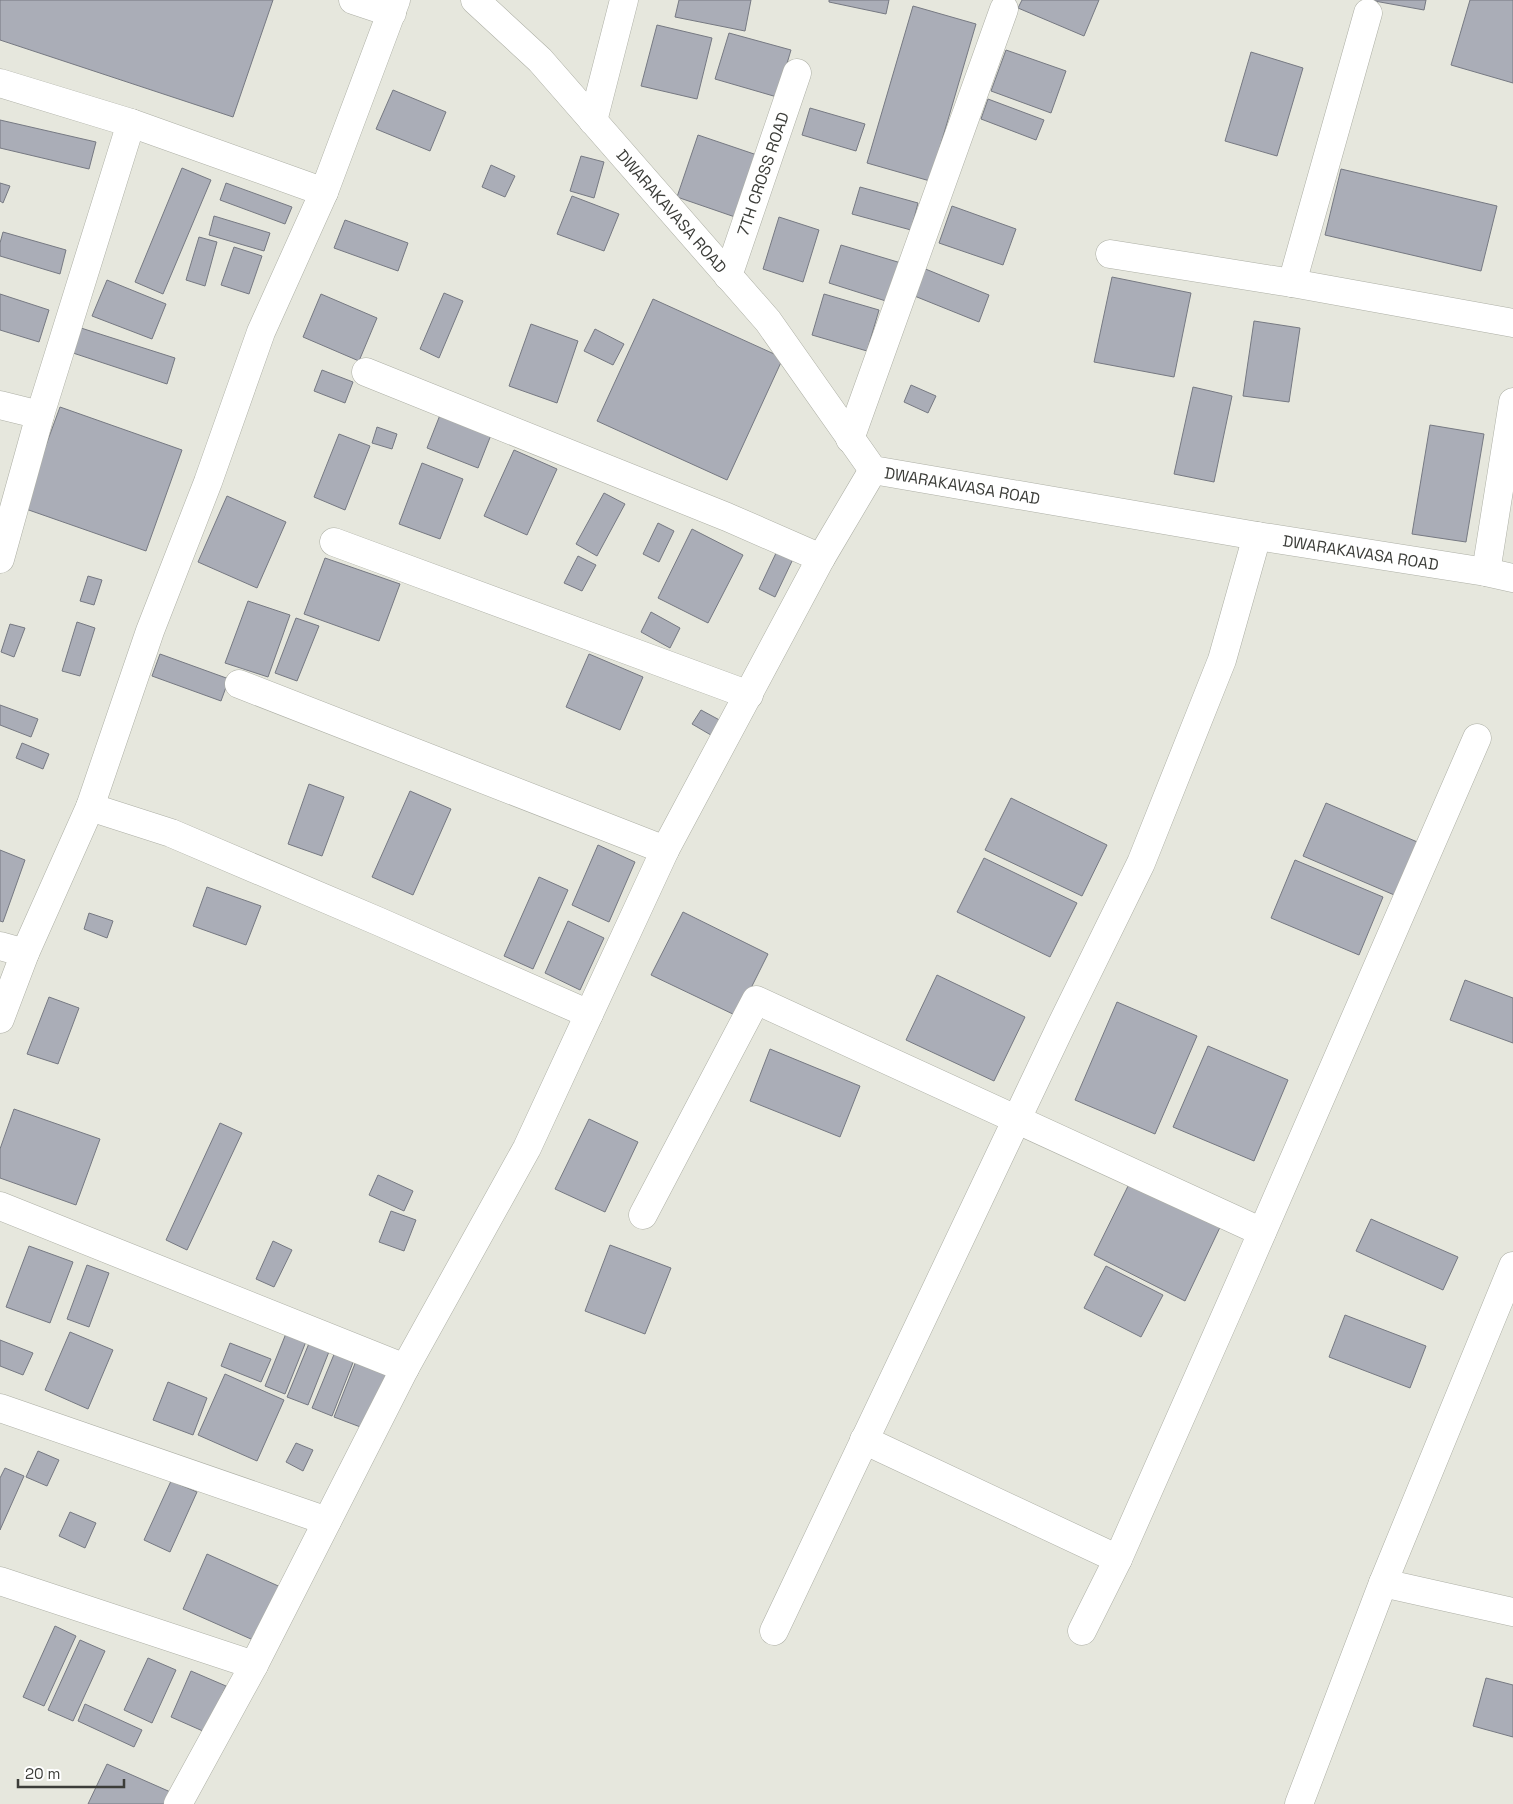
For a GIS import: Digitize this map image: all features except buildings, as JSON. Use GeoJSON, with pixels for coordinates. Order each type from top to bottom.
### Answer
{"type":"FeatureCollection","features":[{"type":"Feature","properties":{"kind":"street"},"geometry":{"type":"LineString","coordinates":[[0,1020],[13,950],[90,807],[150,631],[208,482],[261,332],[324,192],[394,7],[354,0]]}},
{"type":"Feature","properties":{"kind":"street","name":"DWARAKAVASA ROAD"},"geometry":{"type":"LineString","coordinates":[[475,0],[540,60],[768,321],[872,470],[1513,578]]}},
{"type":"Feature","properties":{"kind":"street"},"geometry":{"type":"LineString","coordinates":[[593,122],[624,0]]}},
{"type":"Feature","properties":{"kind":"street"},"geometry":{"type":"LineString","coordinates":[[850,439],[1004,9]]}},
{"type":"Feature","properties":{"kind":"street"},"geometry":{"type":"LineString","coordinates":[[1292,283],[1368,13]]}},
{"type":"Feature","properties":{"kind":"street","name":"7TH CROSS ROAD"},"geometry":{"type":"LineString","coordinates":[[728,276],[797,73]]}},
{"type":"Feature","properties":{"kind":"street"},"geometry":{"type":"LineString","coordinates":[[0,83],[131,123],[324,192]]}},
{"type":"Feature","properties":{"kind":"street"},"geometry":{"type":"LineString","coordinates":[[0,559],[40,415],[131,123]]}},
{"type":"Feature","properties":{"kind":"street"},"geometry":{"type":"LineString","coordinates":[[1110,254],[1292,283],[1513,323]]}},
{"type":"Feature","properties":{"kind":"street"},"geometry":{"type":"LineString","coordinates":[[366,372],[728,517],[822,558]]}},
{"type":"Feature","properties":{"kind":"street"},"geometry":{"type":"LineString","coordinates":[[1486,572],[1513,402]]}},
{"type":"Feature","properties":{"kind":"street"},"geometry":{"type":"LineString","coordinates":[[0,405],[40,415]]}},
{"type":"Feature","properties":{"kind":"street"},"geometry":{"type":"LineString","coordinates":[[178,1804],[254,1665],[405,1368],[527,1148],[665,850],[822,558],[872,470]]}},
{"type":"Feature","properties":{"kind":"street"},"geometry":{"type":"LineString","coordinates":[[774,1631],[1016,1119],[1141,863],[1222,660],[1257,536]]}},
{"type":"Feature","properties":{"kind":"street"},"geometry":{"type":"LineString","coordinates":[[334,542],[749,696]]}},
{"type":"Feature","properties":{"kind":"street"},"geometry":{"type":"LineString","coordinates":[[239,684],[665,850]]}},
{"type":"Feature","properties":{"kind":"street"},"geometry":{"type":"LineString","coordinates":[[1082,1631],[1118,1559],[1477,738]]}},
{"type":"Feature","properties":{"kind":"street"},"geometry":{"type":"LineString","coordinates":[[90,807],[180,837],[589,1014]]}},
{"type":"Feature","properties":{"kind":"street"},"geometry":{"type":"LineString","coordinates":[[643,1215],[756,1000],[1262,1232]]}},
{"type":"Feature","properties":{"kind":"street"},"geometry":{"type":"LineString","coordinates":[[0,1206],[405,1368]]}},
{"type":"Feature","properties":{"kind":"street"},"geometry":{"type":"LineString","coordinates":[[1299,1804],[1383,1584],[1507,1295],[1513,1266]]}},
{"type":"Feature","properties":{"kind":"street"},"geometry":{"type":"LineString","coordinates":[[0,1408],[327,1521]]}},
{"type":"Feature","properties":{"kind":"street"},"geometry":{"type":"LineString","coordinates":[[864,1440],[1118,1559]]}},
{"type":"Feature","properties":{"kind":"street"},"geometry":{"type":"LineString","coordinates":[[0,1581],[254,1665]]}},
{"type":"Feature","properties":{"kind":"street"},"geometry":{"type":"LineString","coordinates":[[1383,1584],[1513,1612]]}}]}
